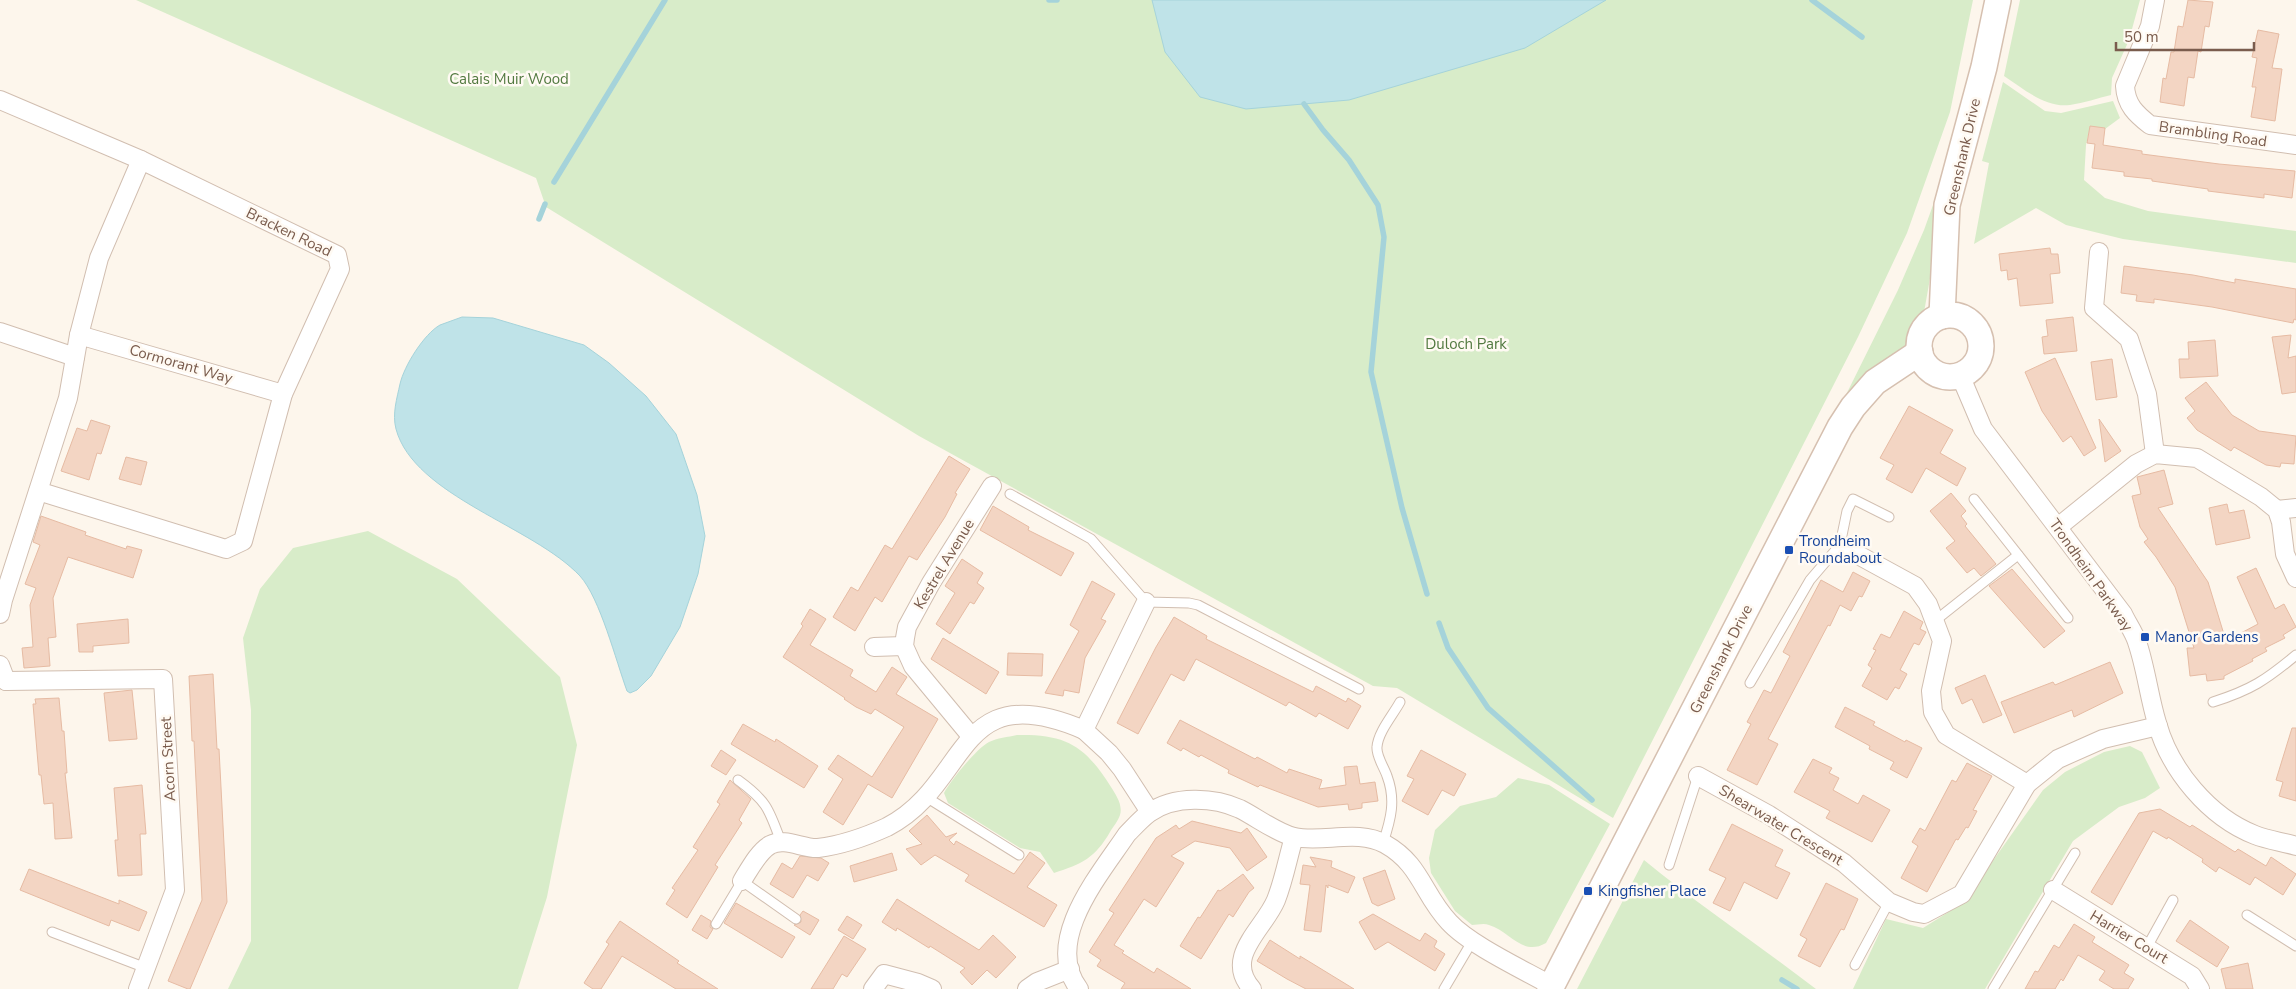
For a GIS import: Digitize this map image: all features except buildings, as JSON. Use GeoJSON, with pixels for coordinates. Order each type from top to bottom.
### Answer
{"type":"FeatureCollection","features":[{"type":"Feature","properties":{"kind":"street","name":"Greenshank Drive"},"geometry":{"type":"LineString","coordinates":[[1942,316],[1947,205],[1982,76],[1998,0]]}},
{"type":"Feature","properties":{"kind":"street","name":"Brambling Road"},"geometry":{"type":"LineString","coordinates":[[2155,0],[2150,26],[2125,86],[2126,97],[2134,113],[2150,124],[2296,145]]}},
{"type":"Feature","properties":{"kind":"street"},"geometry":{"type":"LineString","coordinates":[[0,100],[141,160],[99,258],[79,335],[68,398],[0,614]]}},
{"type":"Feature","properties":{"kind":"street","name":"Bracken Road"},"geometry":{"type":"LineString","coordinates":[[38,491],[226,549],[243,541],[283,394],[340,269],[337,254],[141,160]]}},
{"type":"Feature","properties":{"kind":"street"},"geometry":{"type":"LineString","coordinates":[[2098,252],[2094,308],[2129,339],[2147,394],[2156,454]]}},
{"type":"Feature","properties":{"kind":"street"},"geometry":{"type":"LineString","coordinates":[[1942,316],[1962,316],[1970,322],[1981,339],[1980,357],[1968,371],[1960,375],[1949,377],[1939,375],[1930,370],[1923,362],[1920,352],[1919,343],[1926,326],[1942,316]]}},
{"type":"Feature","properties":{"kind":"street"},"geometry":{"type":"LineString","coordinates":[[0,332],[75,357]]}},
{"type":"Feature","properties":{"kind":"street","name":"Cormorant Way"},"geometry":{"type":"LineString","coordinates":[[79,335],[283,394]]}},
{"type":"Feature","properties":{"kind":"street","name":"Greenshank Drive"},"geometry":{"type":"LineString","coordinates":[[1551,987],[1840,427],[1853,407],[1875,382],[1920,352]]}},
{"type":"Feature","properties":{"kind":"street","name":"Trondheim Parkway"},"geometry":{"type":"LineString","coordinates":[[1960,375],[1983,429],[2123,614],[2137,641],[2158,726],[2171,756],[2185,779],[2202,798],[2238,826],[2256,835],[2296,846]]}},
{"type":"Feature","properties":{"kind":"street"},"geometry":{"type":"LineString","coordinates":[[2058,527],[2136,464],[2156,454],[2197,458],[2261,496],[2277,510],[2281,522],[2285,554],[2296,578]]}},
{"type":"Feature","properties":{"kind":"street","name":"Kestrel Avenue"},"geometry":{"type":"LineString","coordinates":[[904,646],[907,627],[992,486]]}},
{"type":"Feature","properties":{"kind":"street"},"geometry":{"type":"LineString","coordinates":[[2277,510],[2296,508]]}},
{"type":"Feature","properties":{"kind":"street"},"geometry":{"type":"LineString","coordinates":[[1840,545],[1915,586],[1928,604],[1936,620],[1942,641],[1931,691],[1933,712],[1946,735],[2026,784]]}},
{"type":"Feature","properties":{"kind":"street"},"geometry":{"type":"LineString","coordinates":[[1084,730],[1146,602]]}},
{"type":"Feature","properties":{"kind":"street"},"geometry":{"type":"LineString","coordinates":[[874,647],[904,646],[913,666],[972,736]]}},
{"type":"Feature","properties":{"kind":"street","name":"Acorn Street"},"geometry":{"type":"LineString","coordinates":[[2,679],[164,679],[175,890],[138,989]]}},
{"type":"Feature","properties":{"kind":"street"},"geometry":{"type":"LineString","coordinates":[[742,881],[769,846],[780,842],[817,848],[862,839],[896,822],[926,797],[972,736],[982,727],[995,720],[1018,714],[1038,714],[1064,721],[1084,730],[1110,753],[1150,812]]}},
{"type":"Feature","properties":{"kind":"street","name":"Shearwater Crescent"},"geometry":{"type":"LineString","coordinates":[[1698,776],[1769,814],[1844,863],[1889,902],[1913,912],[1924,914],[1962,894],[2026,784],[2058,759],[2102,739],[2158,726]]}},
{"type":"Feature","properties":{"kind":"street"},"geometry":{"type":"LineString","coordinates":[[1080,989],[1070,969],[1068,945],[1072,924],[1079,907],[1127,834],[1150,812],[1175,803],[1195,799],[1216,801],[1238,808],[1294,836],[1350,837],[1383,843],[1406,859],[1416,870],[1449,923],[1473,940],[1551,987]]}},
{"type":"Feature","properties":{"kind":"street"},"geometry":{"type":"LineString","coordinates":[[1252,989],[1245,981],[1241,966],[1244,953],[1276,899],[1294,836]]}},
{"type":"Feature","properties":{"kind":"street","name":"Harrier Court"},"geometry":{"type":"LineString","coordinates":[[2053,890],[2192,976],[2200,989]]}},
{"type":"Feature","properties":{"kind":"street"},"geometry":{"type":"LineString","coordinates":[[1027,989],[1037,982],[1070,969]]}},
{"type":"Feature","properties":{"kind":"street"},"geometry":{"type":"LineString","coordinates":[[873,989],[884,974],[918,983],[932,989]]}},
{"type":"Feature","properties":{"kind":"lane"},"geometry":{"type":"LineString","coordinates":[[1010,494],[1091,539],[1146,602],[1189,603],[1198,606],[1359,689]]}},
{"type":"Feature","properties":{"kind":"lane"},"geometry":{"type":"LineString","coordinates":[[1974,498],[2068,618]]}},
{"type":"Feature","properties":{"kind":"lane"},"geometry":{"type":"LineString","coordinates":[[1750,684],[1810,580],[1840,545],[1847,511],[1854,499],[1889,517]]}},
{"type":"Feature","properties":{"kind":"lane"},"geometry":{"type":"LineString","coordinates":[[1936,620],[2018,555]]}},
{"type":"Feature","properties":{"kind":"lane"},"geometry":{"type":"LineString","coordinates":[[2213,702],[2245,692],[2272,676],[2296,655]]}},
{"type":"Feature","properties":{"kind":"lane"},"geometry":{"type":"LineString","coordinates":[[1383,843],[1392,819],[1393,807],[1388,777],[1377,747],[1400,702]]}},
{"type":"Feature","properties":{"kind":"lane"},"geometry":{"type":"LineString","coordinates":[[1669,865],[1698,776]]}},
{"type":"Feature","properties":{"kind":"lane"},"geometry":{"type":"LineString","coordinates":[[738,780],[760,795],[771,814],[780,842]]}},
{"type":"Feature","properties":{"kind":"lane"},"geometry":{"type":"LineString","coordinates":[[926,797],[1019,855]]}},
{"type":"Feature","properties":{"kind":"lane"},"geometry":{"type":"LineString","coordinates":[[1993,989],[2075,853]]}},
{"type":"Feature","properties":{"kind":"lane"},"geometry":{"type":"LineString","coordinates":[[716,924],[742,881],[796,920]]}},
{"type":"Feature","properties":{"kind":"lane"},"geometry":{"type":"LineString","coordinates":[[2147,947],[2173,900]]}},
{"type":"Feature","properties":{"kind":"lane"},"geometry":{"type":"LineString","coordinates":[[1855,965],[1889,902]]}},
{"type":"Feature","properties":{"kind":"lane"},"geometry":{"type":"LineString","coordinates":[[2247,915],[2296,946]]}},
{"type":"Feature","properties":{"kind":"lane"},"geometry":{"type":"LineString","coordinates":[[52,932],[146,968]]}},
{"type":"Feature","properties":{"kind":"lane"},"geometry":{"type":"LineString","coordinates":[[1444,989],[1473,940]]}},
{"type":"Feature","properties":{"kind":"green space","name":"Duloch Park"},"geometry":{"type":"Polygon","coordinates":[[[136,0],[1973,0],[1950,112],[1907,233],[1858,337],[1613,818],[1397,688],[1373,686],[919,436],[546,207],[536,178],[136,0]]]}},
{"type":"Feature","properties":{"kind":"green space"},"geometry":{"type":"Polygon","coordinates":[[[2020,0],[2140,0],[2129,40],[2112,78],[2111,95],[2070,105],[2052,104],[2027,92],[2004,76],[2020,0]]]}},
{"type":"Feature","properties":{"kind":"green space"},"geometry":{"type":"Polygon","coordinates":[[[2003,82],[2045,111],[2061,113],[2113,101],[2120,118],[2105,129],[2090,127],[2086,145],[2084,180],[2105,198],[2148,211],[2296,231],[2296,263],[2123,239],[2066,225],[2036,208],[1974,244],[1989,163],[1982,161],[2003,82]]]}},
{"type":"Feature","properties":{"kind":"green space"},"geometry":{"type":"Polygon","coordinates":[[[1946,169],[1949,171],[1923,318],[1914,337],[1833,421],[1898,290],[1924,230],[1946,169]]]}},
{"type":"Feature","properties":{"kind":"green space"},"geometry":{"type":"Polygon","coordinates":[[[368,531],[457,579],[560,677],[577,745],[547,897],[518,989],[228,989],[251,941],[251,710],[243,638],[260,589],[293,548],[368,531]]]}},
{"type":"Feature","properties":{"kind":"green space"},"geometry":{"type":"Polygon","coordinates":[[[1017,735],[1049,737],[1073,745],[1083,752],[1102,773],[1120,804],[1121,811],[1119,817],[1099,848],[1080,863],[1054,873],[1040,852],[1020,848],[948,803],[944,793],[964,765],[977,751],[989,742],[1017,735]]]}},
{"type":"Feature","properties":{"kind":"green space"},"geometry":{"type":"Polygon","coordinates":[[[2130,746],[2142,752],[2160,788],[2145,798],[2119,807],[2073,841],[1985,989],[1853,989],[1886,919],[1923,928],[1963,903],[2043,790],[2065,772],[2104,752],[2130,746]]]}},
{"type":"Feature","properties":{"kind":"green space"},"geometry":{"type":"Polygon","coordinates":[[[1518,778],[1549,785],[1610,824],[1546,943],[1530,947],[1516,942],[1489,925],[1472,925],[1455,911],[1431,873],[1429,858],[1435,830],[1460,806],[1496,797],[1518,778]]]}},
{"type":"Feature","properties":{"kind":"green space"},"geometry":{"type":"Polygon","coordinates":[[[1644,860],[1686,893],[1816,989],[1577,989],[1644,860]]]}},
{"type":"Feature","properties":{"kind":"water"},"geometry":{"type":"Polygon","coordinates":[[[1152,0],[1606,0],[1525,48],[1349,100],[1246,109],[1200,97],[1165,52],[1152,0]]]}},
{"type":"Feature","properties":{"kind":"water"},"geometry":{"type":"Polygon","coordinates":[[[462,317],[493,318],[584,345],[609,363],[646,396],[676,434],[697,495],[705,536],[698,574],[680,627],[651,676],[637,690],[630,693],[627,691],[601,614],[580,576],[559,558],[534,541],[450,492],[426,473],[407,453],[396,429],[395,418],[396,400],[402,377],[421,343],[434,329],[462,317]]]}},
{"type":"Feature","properties":{"kind":"waterway"},"geometry":{"type":"LineString","coordinates":[[554,182],[665,0]]}},
{"type":"Feature","properties":{"kind":"waterway"},"geometry":{"type":"LineString","coordinates":[[1049,0],[1057,0]]}},
{"type":"Feature","properties":{"kind":"waterway"},"geometry":{"type":"LineString","coordinates":[[1812,0],[1862,37]]}},
{"type":"Feature","properties":{"kind":"waterway"},"geometry":{"type":"LineString","coordinates":[[1304,104],[1349,160],[1378,205],[1384,237],[1371,372],[1402,508],[1427,594]]}},
{"type":"Feature","properties":{"kind":"waterway"},"geometry":{"type":"LineString","coordinates":[[539,219],[545,204]]}},
{"type":"Feature","properties":{"kind":"waterway"},"geometry":{"type":"LineString","coordinates":[[1439,623],[1448,648],[1488,708],[1592,800]]}},
{"type":"Feature","properties":{"kind":"waterway"},"geometry":{"type":"LineString","coordinates":[[1782,980],[1797,989]]}},
{"type":"Feature","properties":{"kind":"place","name":"Trondheim Roundabout"},"geometry":{"type":"Point","coordinates":[1789,550]}},
{"type":"Feature","properties":{"kind":"place","name":"Manor Gardens"},"geometry":{"type":"Point","coordinates":[2145,637]}},
{"type":"Feature","properties":{"kind":"place","name":"Kingfisher Place"},"geometry":{"type":"Point","coordinates":[1588,891]}},
{"type":"Feature","properties":{"kind":"park label","name":"Calais Muir Wood"},"geometry":{"type":"Point","coordinates":[509,79]}}]}
